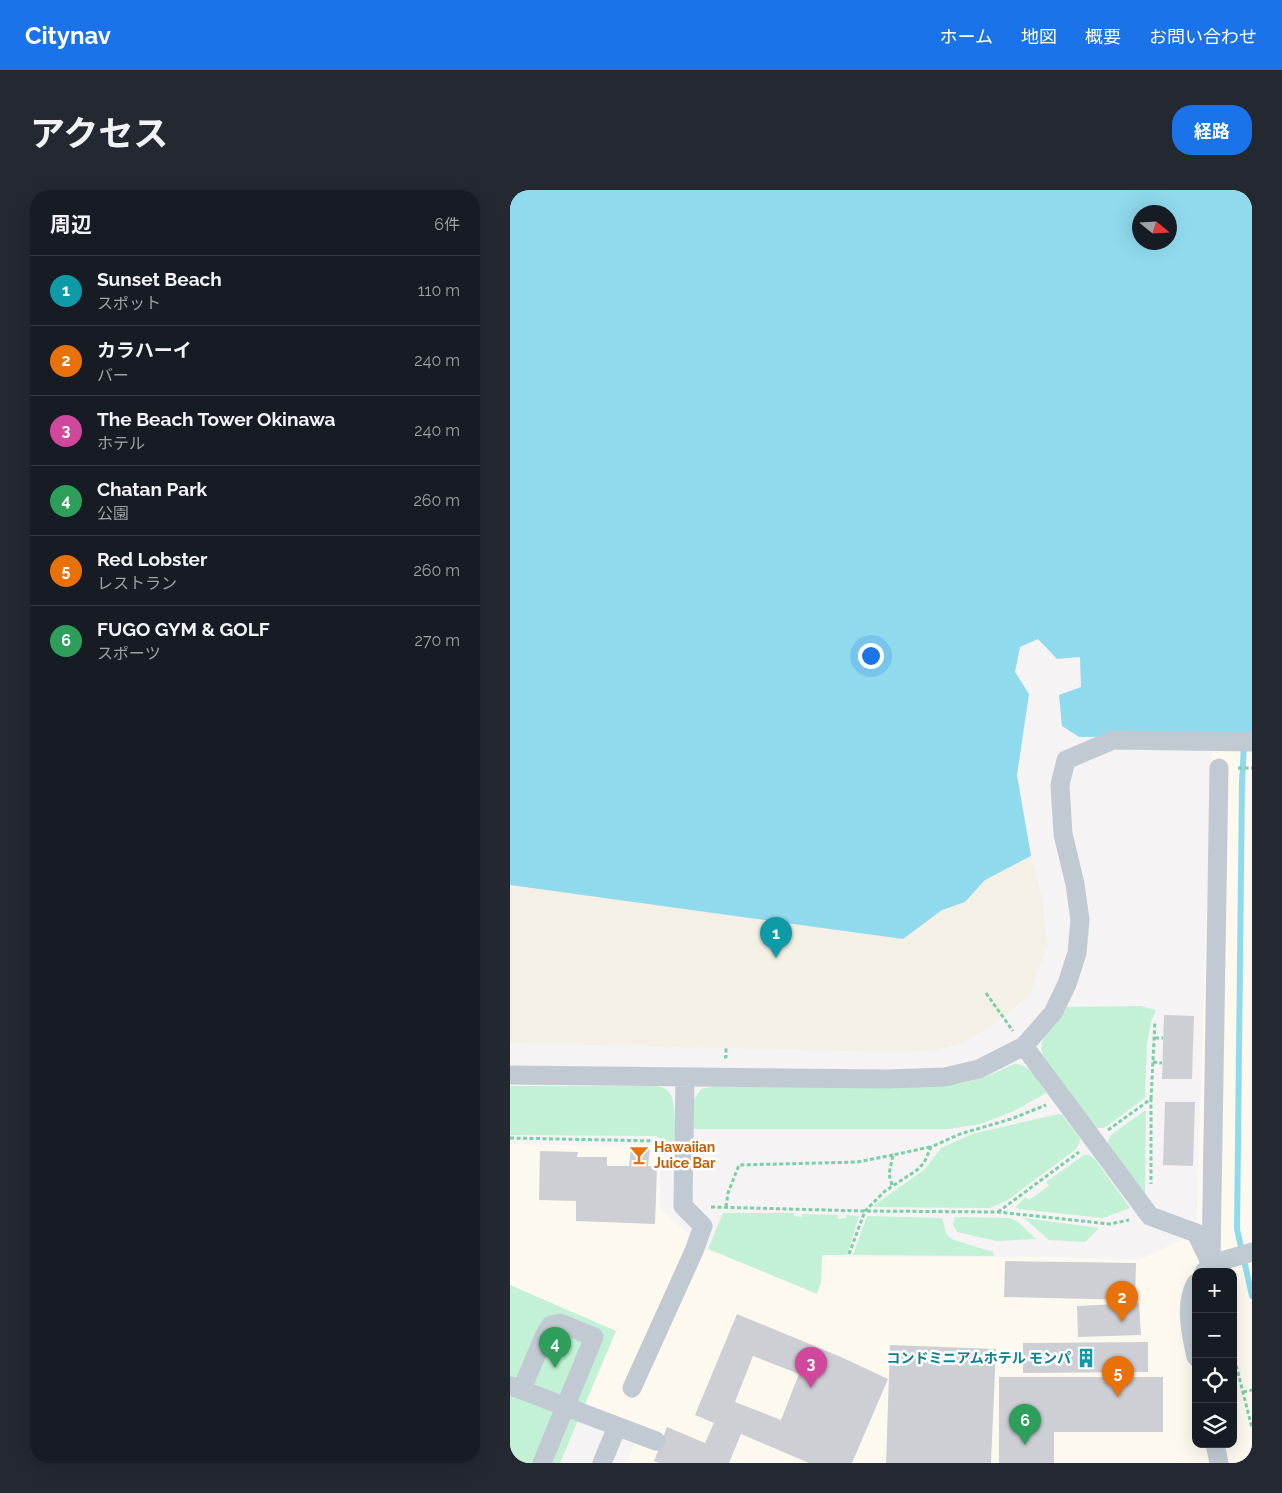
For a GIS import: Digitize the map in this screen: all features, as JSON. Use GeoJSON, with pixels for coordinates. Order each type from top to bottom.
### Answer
{"type":"FeatureCollection","features":[{"type":"Feature","properties":{"kind":"street"},"geometry":{"type":"LineString","coordinates":[[510,1075],[685,1078],[887,1078],[945,1077],[979,1070],[1024,1046],[1053,1013],[1067,984],[1077,953],[1080,920],[1075,884],[1063,834],[1060,785],[1066,760],[1113,740],[1252,742]]}},
{"type":"Feature","properties":{"kind":"street"},"geometry":{"type":"LineString","coordinates":[[1207,1268],[1219,768]]}},
{"type":"Feature","properties":{"kind":"street"},"geometry":{"type":"LineString","coordinates":[[1024,1046],[1150,1216],[1196,1233],[1207,1268]]}},
{"type":"Feature","properties":{"kind":"street"},"geometry":{"type":"LineString","coordinates":[[632,1388],[694,1251],[703,1226],[683,1206],[685,1078]]}},
{"type":"Feature","properties":{"kind":"street"},"geometry":{"type":"LineString","coordinates":[[1207,1268],[1252,1252]]}},
{"type":"Feature","properties":{"kind":"street"},"geometry":{"type":"LineString","coordinates":[[1192,1290],[1189,1314],[1192,1333]]}},
{"type":"Feature","properties":{"kind":"street"},"geometry":{"type":"LineString","coordinates":[[542,1463],[566,1406],[594,1338],[560,1323],[551,1325],[516,1387],[566,1406],[617,1428],[656,1441]]}},
{"type":"Feature","properties":{"kind":"street"},"geometry":{"type":"LineString","coordinates":[[602,1463],[617,1428]]}},
{"type":"Feature","properties":{"kind":"street"},"geometry":{"type":"LineString","coordinates":[[1216,1448],[1219,1463]]}},
{"type":"Feature","properties":{"kind":"path"},"geometry":{"type":"LineString","coordinates":[[986,993],[1024,1046]]}},
{"type":"Feature","properties":{"kind":"path"},"geometry":{"type":"LineString","coordinates":[[1151,1099],[1155,1021]]}},
{"type":"Feature","properties":{"kind":"path"},"geometry":{"type":"LineString","coordinates":[[1154,1038],[1163,1038]]}},
{"type":"Feature","properties":{"kind":"path"},"geometry":{"type":"LineString","coordinates":[[1153,1062],[1162,1063]]}},
{"type":"Feature","properties":{"kind":"path"},"geometry":{"type":"LineString","coordinates":[[726,1207],[728,1193],[739,1165],[857,1162],[893,1155],[931,1147],[960,1134],[1011,1119],[1062,1098]]}},
{"type":"Feature","properties":{"kind":"path"},"geometry":{"type":"LineString","coordinates":[[510,1138],[657,1141],[665,1147],[667,1153]]}},
{"type":"Feature","properties":{"kind":"path"},"geometry":{"type":"LineString","coordinates":[[849,1254],[865,1211],[892,1185],[917,1170],[924,1163],[931,1147]]}},
{"type":"Feature","properties":{"kind":"path"},"geometry":{"type":"LineString","coordinates":[[892,1185],[889,1174],[893,1155]]}},
{"type":"Feature","properties":{"kind":"path"},"geometry":{"type":"LineString","coordinates":[[683,1206],[865,1211],[998,1212],[1110,1224],[1150,1216]]}},
{"type":"Feature","properties":{"kind":"path"},"geometry":{"type":"LineString","coordinates":[[1234,1358],[1252,1428]]}},
{"type":"Feature","properties":{"kind":"path"},"geometry":{"type":"LineString","coordinates":[[1243,1392],[1252,1390]]}},
{"type":"Feature","properties":{"kind":"shaded area"},"geometry":{"type":"Polygon","coordinates":[[[1212,741],[1252,741],[1252,1463],[626,1463],[641,1429],[585,1405],[616,1331],[510,1285],[510,1144],[660,1147],[660,1208],[708,1252],[826,1257],[1054,1257],[1139,1260],[1196,1233],[1212,741]]]}},
{"type":"Feature","properties":{"kind":"green space"},"geometry":{"type":"Polygon","coordinates":[[[1141,1006],[1156,1010],[1151,1022],[1147,1044],[1145,1098],[1104,1128],[1095,1128],[1044,1059],[1041,1046],[1042,1041],[1059,1021],[1067,1007],[1141,1006]]]}},
{"type":"Feature","properties":{"kind":"green space"},"geometry":{"type":"Polygon","coordinates":[[[1015,1064],[1030,1070],[1046,1093],[1012,1112],[980,1124],[949,1129],[693,1129],[693,1101],[701,1089],[712,1087],[939,1086],[964,1083],[985,1077],[1015,1064]]]}},
{"type":"Feature","properties":{"kind":"green space"},"geometry":{"type":"Polygon","coordinates":[[[510,1086],[655,1086],[664,1088],[669,1092],[674,1104],[674,1151],[656,1136],[510,1135],[510,1086]]]}},
{"type":"Feature","properties":{"kind":"green space"},"geometry":{"type":"Polygon","coordinates":[[[1146,1110],[1145,1197],[1108,1147],[1108,1140],[1112,1134],[1146,1110]]]}},
{"type":"Feature","properties":{"kind":"green space"},"geometry":{"type":"Polygon","coordinates":[[[1058,1114],[1062,1115],[1079,1137],[1080,1142],[1075,1150],[1006,1201],[990,1208],[872,1207],[925,1169],[941,1148],[972,1134],[1058,1114]]]}},
{"type":"Feature","properties":{"kind":"green space"},"geometry":{"type":"Polygon","coordinates":[[[1084,1155],[1094,1158],[1130,1208],[1103,1218],[1018,1209],[1016,1206],[1026,1197],[1029,1200],[1049,1186],[1046,1182],[1084,1155]]]}},
{"type":"Feature","properties":{"kind":"green space"},"geometry":{"type":"Polygon","coordinates":[[[723,1213],[794,1213],[794,1216],[802,1217],[802,1214],[838,1215],[838,1219],[846,1218],[846,1215],[859,1216],[847,1255],[822,1255],[821,1282],[817,1294],[708,1249],[723,1213]]]}},
{"type":"Feature","properties":{"kind":"green space"},"geometry":{"type":"Polygon","coordinates":[[[867,1216],[942,1218],[947,1235],[954,1240],[993,1252],[994,1256],[853,1255],[867,1216]]]}},
{"type":"Feature","properties":{"kind":"green space"},"geometry":{"type":"Polygon","coordinates":[[[955,1217],[1010,1218],[1018,1222],[1036,1239],[997,1241],[957,1232],[953,1225],[955,1217]]]}},
{"type":"Feature","properties":{"kind":"green space"},"geometry":{"type":"Polygon","coordinates":[[[1024,1218],[1099,1228],[1085,1242],[1049,1240],[1024,1218]]]}},
{"type":"Feature","properties":{"kind":"green space"},"geometry":{"type":"Polygon","coordinates":[[[510,1285],[616,1331],[560,1463],[510,1463],[510,1285]]]}},
{"type":"Feature","properties":{"kind":"sand"},"geometry":{"type":"Polygon","coordinates":[[[1031,856],[1043,902],[1047,945],[1030,995],[986,1029],[963,1043],[931,1051],[888,1052],[510,1043],[510,885],[903,939],[942,910],[965,902],[985,880],[1031,856]]]}},
{"type":"Feature","properties":{"kind":"water"},"geometry":{"type":"Polygon","coordinates":[[[510,190],[1252,190],[1252,736],[1079,737],[1062,726],[1059,695],[1081,687],[1080,657],[1057,659],[1038,639],[1020,647],[1015,672],[1029,694],[1017,775],[1031,856],[985,880],[965,902],[942,910],[903,939],[510,885],[510,190]]]}},
{"type":"Feature","properties":{"kind":"building"},"geometry":{"type":"Polygon","coordinates":[[[1164,1015],[1194,1016],[1192,1079],[1162,1079],[1164,1015]]]}},
{"type":"Feature","properties":{"kind":"building"},"geometry":{"type":"Polygon","coordinates":[[[1165,1102],[1195,1102],[1193,1166],[1163,1165],[1165,1102]]]}},
{"type":"Feature","properties":{"kind":"building"},"geometry":{"type":"Polygon","coordinates":[[[631,1148],[650,1149],[648,1166],[657,1167],[655,1224],[576,1221],[576,1201],[539,1200],[540,1151],[578,1152],[577,1157],[607,1157],[607,1166],[629,1166],[631,1148]]]}},
{"type":"Feature","properties":{"kind":"building"},"geometry":{"type":"Polygon","coordinates":[[[1005,1261],[1136,1263],[1135,1300],[1004,1297],[1005,1261]]]}},
{"type":"Feature","properties":{"kind":"building"},"geometry":{"type":"Polygon","coordinates":[[[1139,1303],[1141,1335],[1078,1337],[1077,1306],[1139,1303]]]}},
{"type":"Feature","properties":{"kind":"building"},"geometry":{"type":"Polygon","coordinates":[[[737,1314],[841,1357],[888,1379],[852,1463],[809,1463],[741,1434],[729,1463],[659,1463],[654,1461],[667,1427],[705,1443],[714,1423],[695,1415],[737,1314]],[[753,1356],[735,1402],[781,1420],[799,1374],[753,1356]]]}},
{"type":"Feature","properties":{"kind":"building","name":"コンドミニアムホテル モンパ"},"geometry":{"type":"Polygon","coordinates":[[[1148,1342],[1148,1372],[1023,1373],[1023,1343],[1148,1342]]]}},
{"type":"Feature","properties":{"kind":"building"},"geometry":{"type":"Polygon","coordinates":[[[890,1345],[996,1349],[991,1463],[886,1463],[890,1345]]]}},
{"type":"Feature","properties":{"kind":"building"},"geometry":{"type":"Polygon","coordinates":[[[999,1377],[1163,1377],[1163,1432],[1054,1432],[1054,1463],[999,1463],[999,1377]]]}},
{"type":"Feature","properties":{"kind":"waterway"},"geometry":{"type":"LineString","coordinates":[[1244,744],[1237,1229],[1252,1296]]}},
{"type":"Feature","properties":{"kind":"place","name":"Sunset Beach"},"geometry":{"type":"Point","coordinates":[776,958]}},
{"type":"Feature","properties":{"kind":"place","name":"Hawaiian Juice Bar"},"geometry":{"type":"Point","coordinates":[639,1155]}},
{"type":"Feature","properties":{"kind":"place","name":"カラハーイ"},"geometry":{"type":"Point","coordinates":[1122,1322]}},
{"type":"Feature","properties":{"kind":"place","name":"コンドミニアムホテル モンパ"},"geometry":{"type":"Point","coordinates":[1086,1358]}},
{"type":"Feature","properties":{"kind":"place","name":"Chatan Park"},"geometry":{"type":"Point","coordinates":[555,1368]}},
{"type":"Feature","properties":{"kind":"place","name":"The Beach Tower Okinawa"},"geometry":{"type":"Point","coordinates":[811,1388]}},
{"type":"Feature","properties":{"kind":"place","name":"Red Lobster"},"geometry":{"type":"Point","coordinates":[1118,1397]}},
{"type":"Feature","properties":{"kind":"place","name":"FUGO GYM & GOLF"},"geometry":{"type":"Point","coordinates":[1025,1445]}}]}
